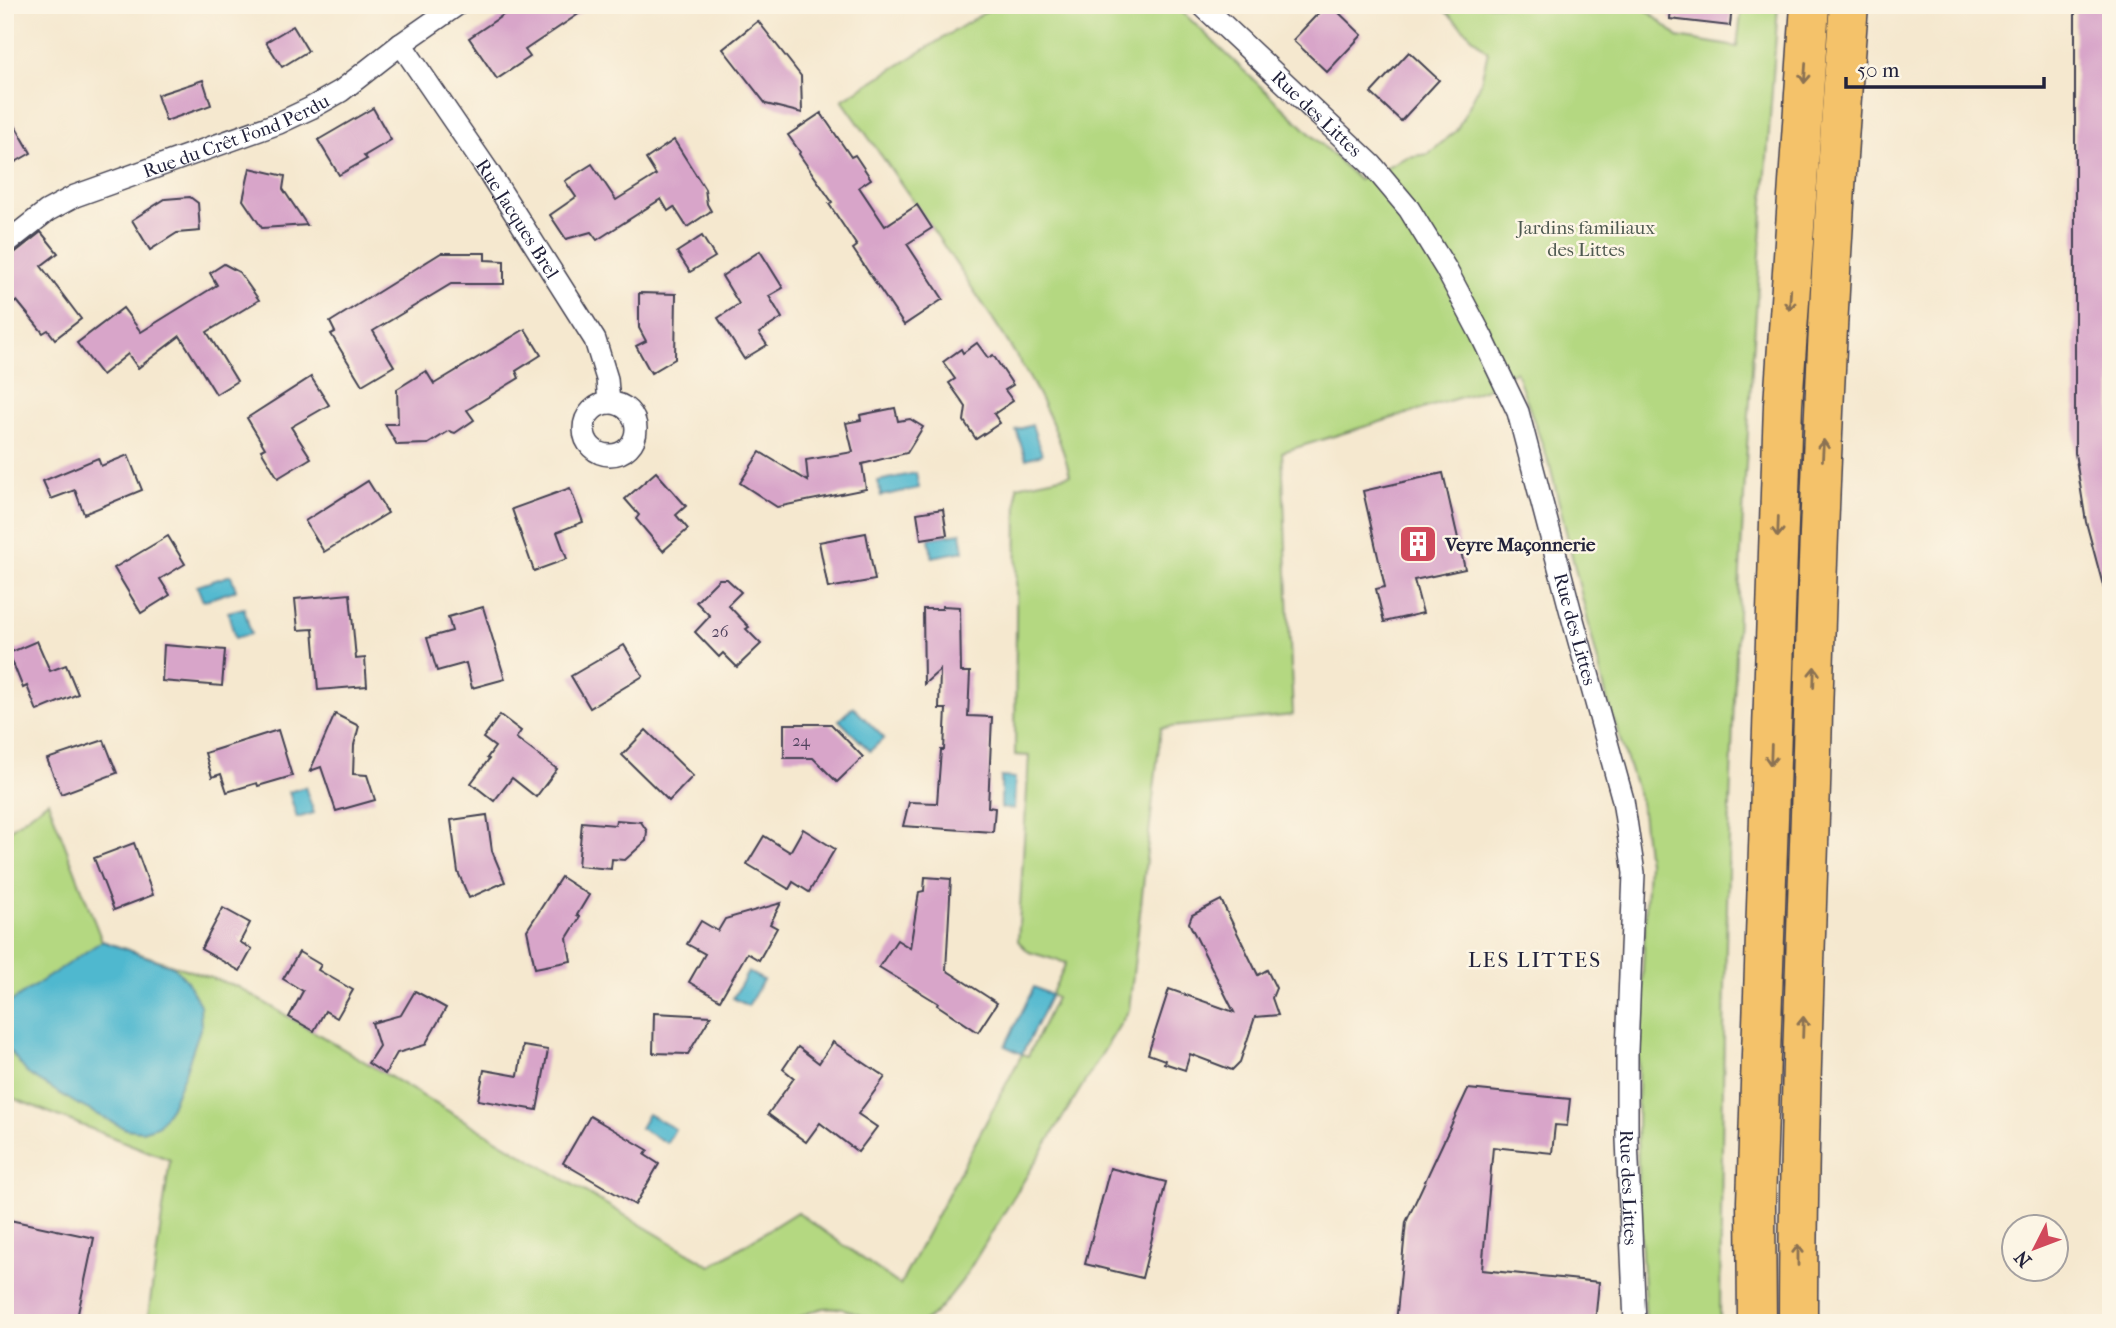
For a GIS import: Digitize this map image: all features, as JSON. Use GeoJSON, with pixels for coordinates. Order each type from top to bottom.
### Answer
{"type":"FeatureCollection","features":[{"type":"Feature","properties":{"kind":"highway"},"geometry":{"type":"LineString","coordinates":[[1756,1323],[1756,1188],[1783,405],[1810,5]]}},
{"type":"Feature","properties":{"kind":"highway"},"geometry":{"type":"LineString","coordinates":[[1798,1323],[1798,1191],[1818,542],[1840,118],[1849,5]]}},
{"type":"Feature","properties":{"kind":"street","name":"Rue du Crêt Fond Perdu"},"geometry":{"type":"LineString","coordinates":[[5,244],[47,211],[75,196],[279,123],[311,108],[341,91],[457,5]]}},
{"type":"Feature","properties":{"kind":"street","name":"Rue des Littes"},"geometry":{"type":"LineString","coordinates":[[1202,5],[1372,165],[1403,202],[1446,269],[1518,412],[1623,800],[1634,873],[1627,1051],[1627,1139],[1635,1323]]}},
{"type":"Feature","properties":{"kind":"street","name":"Rue Jacques Brel"},"geometry":{"type":"LineString","coordinates":[[401,44],[488,170],[595,340],[607,379],[609,403]]}},
{"type":"Feature","properties":{"kind":"green space","name":"Jardins familiaux des Littes"},"geometry":{"type":"Polygon","coordinates":[[[997,5],[1175,5],[1359,180],[1407,157],[1428,154],[1456,131],[1480,85],[1488,52],[1439,5],[1641,5],[1678,37],[1737,47],[1742,5],[1778,5],[1746,462],[1730,791],[1720,1323],[1646,1323],[1637,1126],[1648,863],[1641,803],[1607,699],[1550,466],[1516,371],[1484,390],[1282,452],[1293,715],[1161,728],[1129,1010],[962,1281],[943,1305],[925,1321],[916,1324],[889,1323],[846,1310],[824,1308],[789,1323],[147,1323],[170,1160],[5,1095],[5,833],[48,801],[102,941],[238,987],[711,1266],[797,1212],[900,1285],[1022,1054],[1028,1056],[1056,998],[1051,995],[1066,963],[1029,952],[1018,941],[1029,756],[1015,755],[1017,486],[1070,475],[1052,423],[1027,373],[936,234],[842,100],[997,5]]]}},
{"type":"Feature","properties":{"kind":"water"},"geometry":{"type":"Polygon","coordinates":[[[1032,425],[1042,454],[1026,459],[1016,430],[1032,425]]]}},
{"type":"Feature","properties":{"kind":"water"},"geometry":{"type":"Polygon","coordinates":[[[916,473],[919,488],[881,496],[878,481],[916,473]]]}},
{"type":"Feature","properties":{"kind":"water"},"geometry":{"type":"Polygon","coordinates":[[[961,533],[964,551],[932,557],[929,538],[961,533]]]}},
{"type":"Feature","properties":{"kind":"water"},"geometry":{"type":"Polygon","coordinates":[[[231,575],[236,590],[203,601],[197,586],[231,575]]]}},
{"type":"Feature","properties":{"kind":"water"},"geometry":{"type":"Polygon","coordinates":[[[244,608],[251,634],[235,638],[228,612],[244,608]]]}},
{"type":"Feature","properties":{"kind":"water"},"geometry":{"type":"Polygon","coordinates":[[[853,707],[884,738],[870,751],[839,720],[853,707]]]}},
{"type":"Feature","properties":{"kind":"water"},"geometry":{"type":"Polygon","coordinates":[[[1001,777],[1015,778],[1014,809],[1001,808],[1001,777]]]}},
{"type":"Feature","properties":{"kind":"water"},"geometry":{"type":"Polygon","coordinates":[[[305,787],[314,813],[297,818],[289,792],[305,787]]]}},
{"type":"Feature","properties":{"kind":"water"},"geometry":{"type":"Polygon","coordinates":[[[102,941],[173,966],[187,981],[200,1005],[201,1026],[171,1107],[158,1126],[142,1131],[126,1129],[77,1104],[28,1074],[5,1042],[6,1005],[102,941]]]}},
{"type":"Feature","properties":{"kind":"water"},"geometry":{"type":"Polygon","coordinates":[[[748,972],[763,980],[748,1006],[733,998],[748,972]]]}},
{"type":"Feature","properties":{"kind":"water"},"geometry":{"type":"Polygon","coordinates":[[[1034,987],[1051,995],[1022,1054],[1005,1046],[1034,987]]]}},
{"type":"Feature","properties":{"kind":"water"},"geometry":{"type":"Polygon","coordinates":[[[648,1114],[675,1129],[667,1143],[640,1128],[648,1114]]]}},
{"type":"Feature","properties":{"kind":"building"},"geometry":{"type":"Polygon","coordinates":[[[518,5],[592,5],[525,50],[530,57],[497,79],[469,38],[518,5]]]}},
{"type":"Feature","properties":{"kind":"building"},"geometry":{"type":"Polygon","coordinates":[[[1326,5],[1331,5],[1362,35],[1327,72],[1293,40],[1326,5]]]}},
{"type":"Feature","properties":{"kind":"building"},"geometry":{"type":"Polygon","coordinates":[[[1671,5],[1732,5],[1730,26],[1670,19],[1671,5]]]}},
{"type":"Feature","properties":{"kind":"building"},"geometry":{"type":"Polygon","coordinates":[[[2075,5],[2111,5],[2111,589],[2104,589],[2086,522],[2075,453],[2075,5]]]}},
{"type":"Feature","properties":{"kind":"building"},"geometry":{"type":"Polygon","coordinates":[[[758,21],[801,76],[802,113],[766,104],[723,49],[758,21]]]}},
{"type":"Feature","properties":{"kind":"building"},"geometry":{"type":"Polygon","coordinates":[[[293,26],[308,51],[282,67],[266,42],[293,26]]]}},
{"type":"Feature","properties":{"kind":"building"},"geometry":{"type":"Polygon","coordinates":[[[1409,52],[1439,80],[1401,121],[1371,93],[1409,52]]]}},
{"type":"Feature","properties":{"kind":"building"},"geometry":{"type":"Polygon","coordinates":[[[203,80],[211,105],[166,121],[157,95],[203,80]]]}},
{"type":"Feature","properties":{"kind":"building"},"geometry":{"type":"Polygon","coordinates":[[[5,108],[31,153],[5,168],[5,108]]]}},
{"type":"Feature","properties":{"kind":"building"},"geometry":{"type":"Polygon","coordinates":[[[373,108],[391,140],[364,156],[367,159],[339,175],[318,140],[373,108]]]}},
{"type":"Feature","properties":{"kind":"building"},"geometry":{"type":"Polygon","coordinates":[[[821,113],[851,157],[855,155],[871,179],[859,187],[885,226],[917,205],[932,228],[907,244],[943,299],[904,325],[853,249],[857,246],[829,204],[832,202],[788,135],[821,113]]]}},
{"type":"Feature","properties":{"kind":"building"},"geometry":{"type":"Polygon","coordinates":[[[674,140],[705,189],[711,211],[687,227],[674,207],[668,211],[661,199],[597,240],[591,232],[566,239],[550,215],[576,197],[565,181],[592,164],[616,200],[656,175],[646,159],[674,140]]]}},
{"type":"Feature","properties":{"kind":"building"},"geometry":{"type":"Polygon","coordinates":[[[250,168],[285,176],[283,189],[307,225],[262,228],[243,200],[250,168]]]}},
{"type":"Feature","properties":{"kind":"building"},"geometry":{"type":"Polygon","coordinates":[[[190,197],[198,203],[200,231],[177,233],[150,250],[132,220],[165,199],[190,197]]]}},
{"type":"Feature","properties":{"kind":"building"},"geometry":{"type":"Polygon","coordinates":[[[41,232],[58,253],[41,266],[81,319],[55,339],[48,330],[43,333],[17,301],[5,310],[5,257],[41,232]]]}},
{"type":"Feature","properties":{"kind":"building"},"geometry":{"type":"Polygon","coordinates":[[[702,236],[715,257],[690,272],[677,252],[702,236]]]}},
{"type":"Feature","properties":{"kind":"building"},"geometry":{"type":"Polygon","coordinates":[[[760,251],[783,288],[769,296],[782,318],[759,333],[767,345],[744,359],[718,318],[739,304],[722,276],[760,251]]]}},
{"type":"Feature","properties":{"kind":"building"},"geometry":{"type":"Polygon","coordinates":[[[441,253],[485,253],[485,260],[504,261],[504,284],[451,284],[373,331],[394,366],[362,385],[331,334],[335,332],[330,322],[441,253]]]}},
{"type":"Feature","properties":{"kind":"building"},"geometry":{"type":"Polygon","coordinates":[[[224,264],[239,272],[259,300],[207,332],[237,381],[216,394],[180,336],[138,368],[128,354],[102,375],[77,343],[123,308],[141,332],[217,285],[210,273],[224,264]]]}},
{"type":"Feature","properties":{"kind":"building"},"geometry":{"type":"Polygon","coordinates":[[[639,293],[676,294],[675,359],[651,373],[636,346],[646,341],[639,328],[639,293]]]}},
{"type":"Feature","properties":{"kind":"building"},"geometry":{"type":"Polygon","coordinates":[[[525,329],[541,355],[516,371],[519,378],[467,410],[474,420],[455,433],[449,431],[428,444],[397,445],[385,424],[398,424],[397,389],[426,371],[434,384],[525,329]]]}},
{"type":"Feature","properties":{"kind":"building"},"geometry":{"type":"Polygon","coordinates":[[[977,343],[988,358],[993,355],[1013,385],[1005,390],[1013,401],[994,414],[1000,423],[976,439],[964,421],[966,407],[949,383],[955,379],[943,362],[961,349],[963,353],[977,343]]]}},
{"type":"Feature","properties":{"kind":"building"},"geometry":{"type":"Polygon","coordinates":[[[311,377],[329,405],[291,427],[311,458],[278,478],[261,450],[265,448],[247,418],[311,377]]]}},
{"type":"Feature","properties":{"kind":"building"},"geometry":{"type":"Polygon","coordinates":[[[895,408],[898,421],[910,419],[923,427],[907,453],[862,464],[866,489],[777,507],[740,483],[760,452],[808,481],[806,460],[853,452],[846,423],[861,420],[860,415],[895,408]]]}},
{"type":"Feature","properties":{"kind":"building"},"geometry":{"type":"Polygon","coordinates":[[[128,455],[142,490],[84,514],[75,490],[51,499],[43,481],[98,458],[101,466],[128,455]]]}},
{"type":"Feature","properties":{"kind":"building"},"geometry":{"type":"Polygon","coordinates":[[[656,472],[686,506],[676,515],[688,529],[663,551],[636,519],[639,515],[625,499],[656,472]]]}},
{"type":"Feature","properties":{"kind":"building","name":"Veyre Maçonnerie"},"geometry":{"type":"Polygon","coordinates":[[[1443,473],[1465,569],[1414,580],[1423,613],[1384,622],[1376,589],[1385,587],[1363,491],[1443,473]]]}},
{"type":"Feature","properties":{"kind":"building"},"geometry":{"type":"Polygon","coordinates":[[[368,481],[388,513],[324,552],[305,521],[368,481]]]}},
{"type":"Feature","properties":{"kind":"building"},"geometry":{"type":"Polygon","coordinates":[[[570,488],[583,522],[557,532],[567,559],[534,571],[512,509],[570,488]]]}},
{"type":"Feature","properties":{"kind":"building"},"geometry":{"type":"Polygon","coordinates":[[[943,509],[947,535],[921,539],[917,513],[943,509]]]}},
{"type":"Feature","properties":{"kind":"building"},"geometry":{"type":"Polygon","coordinates":[[[866,533],[875,580],[828,588],[819,542],[866,533]]]}},
{"type":"Feature","properties":{"kind":"building"},"geometry":{"type":"Polygon","coordinates":[[[168,536],[185,564],[160,579],[170,595],[141,613],[114,568],[168,536]]]}},
{"type":"Feature","properties":{"kind":"building"},"geometry":{"type":"Polygon","coordinates":[[[719,579],[727,579],[741,592],[728,605],[761,644],[737,667],[723,653],[719,657],[695,632],[710,616],[696,602],[719,579]]]}},
{"type":"Feature","properties":{"kind":"building"},"geometry":{"type":"Polygon","coordinates":[[[350,594],[356,659],[365,658],[367,686],[318,690],[313,629],[298,630],[295,599],[350,594]]]}},
{"type":"Feature","properties":{"kind":"building"},"geometry":{"type":"Polygon","coordinates":[[[942,606],[960,607],[961,672],[970,672],[968,716],[992,717],[988,807],[995,808],[993,832],[903,826],[909,802],[937,803],[946,709],[939,709],[940,670],[924,684],[923,609],[942,609],[942,606]]]}},
{"type":"Feature","properties":{"kind":"building"},"geometry":{"type":"Polygon","coordinates":[[[483,607],[505,679],[472,688],[466,663],[437,671],[427,638],[452,631],[448,617],[483,607]]]}},
{"type":"Feature","properties":{"kind":"building"},"geometry":{"type":"Polygon","coordinates":[[[37,641],[50,671],[66,665],[78,694],[37,711],[27,686],[23,688],[9,653],[37,641]]]}},
{"type":"Feature","properties":{"kind":"building"},"geometry":{"type":"Polygon","coordinates":[[[164,645],[225,650],[222,686],[162,681],[164,645]]]}},
{"type":"Feature","properties":{"kind":"building"},"geometry":{"type":"Polygon","coordinates":[[[624,645],[643,676],[590,708],[571,676],[624,645]]]}},
{"type":"Feature","properties":{"kind":"building"},"geometry":{"type":"Polygon","coordinates":[[[335,714],[359,726],[354,745],[353,774],[367,775],[375,800],[336,811],[321,767],[310,771],[335,714]]]}},
{"type":"Feature","properties":{"kind":"building"},"geometry":{"type":"Polygon","coordinates":[[[500,715],[521,731],[516,738],[557,769],[536,797],[512,778],[494,801],[471,783],[495,747],[483,738],[500,715]]]}},
{"type":"Feature","properties":{"kind":"building"},"geometry":{"type":"Polygon","coordinates":[[[784,724],[831,724],[863,757],[837,782],[813,758],[784,758],[784,724]]]}},
{"type":"Feature","properties":{"kind":"building"},"geometry":{"type":"Polygon","coordinates":[[[278,730],[292,776],[227,792],[221,774],[212,777],[205,753],[278,730]]]}},
{"type":"Feature","properties":{"kind":"building"},"geometry":{"type":"Polygon","coordinates":[[[646,730],[693,776],[669,801],[622,755],[646,730]]]}},
{"type":"Feature","properties":{"kind":"building"},"geometry":{"type":"Polygon","coordinates":[[[104,740],[117,773],[61,794],[47,759],[104,740]]]}},
{"type":"Feature","properties":{"kind":"building"},"geometry":{"type":"Polygon","coordinates":[[[487,815],[492,851],[505,882],[469,898],[458,872],[451,820],[487,815]]]}},
{"type":"Feature","properties":{"kind":"building"},"geometry":{"type":"Polygon","coordinates":[[[616,820],[641,822],[647,831],[646,841],[625,860],[612,859],[611,869],[578,866],[582,822],[615,825],[616,820]]]}},
{"type":"Feature","properties":{"kind":"building"},"geometry":{"type":"Polygon","coordinates":[[[803,829],[835,849],[809,892],[793,882],[789,889],[747,864],[764,836],[790,852],[803,829]]]}},
{"type":"Feature","properties":{"kind":"building"},"geometry":{"type":"Polygon","coordinates":[[[134,843],[153,895],[114,910],[94,858],[134,843]]]}},
{"type":"Feature","properties":{"kind":"building"},"geometry":{"type":"Polygon","coordinates":[[[561,877],[589,895],[567,938],[571,961],[535,968],[527,930],[561,877]]]}},
{"type":"Feature","properties":{"kind":"building"},"geometry":{"type":"Polygon","coordinates":[[[925,877],[951,879],[946,970],[997,1003],[978,1032],[937,1005],[938,1003],[879,967],[897,940],[910,948],[919,892],[924,891],[925,877]]]}},
{"type":"Feature","properties":{"kind":"building"},"geometry":{"type":"Polygon","coordinates":[[[1221,900],[1258,975],[1267,970],[1276,988],[1272,998],[1278,1015],[1255,1017],[1240,1062],[1232,1070],[1190,1054],[1185,1070],[1148,1054],[1169,989],[1234,1012],[1189,923],[1192,915],[1221,900]]]}},
{"type":"Feature","properties":{"kind":"building"},"geometry":{"type":"Polygon","coordinates":[[[781,903],[770,924],[777,928],[759,960],[747,953],[720,1000],[689,982],[705,954],[687,944],[701,921],[718,931],[725,919],[781,903]]]}},
{"type":"Feature","properties":{"kind":"building"},"geometry":{"type":"Polygon","coordinates":[[[223,908],[250,923],[240,942],[252,949],[240,971],[201,949],[223,908]]]}},
{"type":"Feature","properties":{"kind":"building"},"geometry":{"type":"Polygon","coordinates":[[[299,952],[321,965],[318,970],[353,990],[337,1018],[325,1011],[314,1031],[289,1017],[303,991],[283,979],[299,952]]]}},
{"type":"Feature","properties":{"kind":"building"},"geometry":{"type":"Polygon","coordinates":[[[415,991],[446,1008],[425,1045],[397,1053],[385,1074],[368,1063],[379,1046],[372,1023],[401,1015],[415,991]]]}},
{"type":"Feature","properties":{"kind":"building"},"geometry":{"type":"Polygon","coordinates":[[[654,1013],[711,1016],[688,1054],[653,1053],[654,1013]]]}},
{"type":"Feature","properties":{"kind":"building"},"geometry":{"type":"Polygon","coordinates":[[[833,1042],[885,1077],[858,1114],[877,1127],[858,1152],[820,1123],[806,1142],[768,1114],[794,1078],[783,1069],[798,1047],[819,1063],[833,1042]]]}},
{"type":"Feature","properties":{"kind":"building"},"geometry":{"type":"Polygon","coordinates":[[[523,1046],[548,1050],[537,1110],[478,1100],[484,1070],[518,1076],[523,1046]]]}},
{"type":"Feature","properties":{"kind":"building"},"geometry":{"type":"Polygon","coordinates":[[[1468,1089],[1570,1099],[1567,1126],[1555,1125],[1552,1153],[1493,1147],[1482,1270],[1599,1282],[1595,1323],[1396,1323],[1406,1222],[1468,1089]]]}},
{"type":"Feature","properties":{"kind":"building"},"geometry":{"type":"Polygon","coordinates":[[[590,1116],[648,1150],[645,1155],[659,1164],[635,1205],[563,1163],[590,1116]]]}},
{"type":"Feature","properties":{"kind":"building"},"geometry":{"type":"Polygon","coordinates":[[[1110,1168],[1166,1182],[1142,1278],[1085,1264],[1110,1168]]]}},
{"type":"Feature","properties":{"kind":"building"},"geometry":{"type":"Polygon","coordinates":[[[5,1219],[94,1238],[76,1323],[5,1323],[5,1219]]]}},
{"type":"Feature","properties":{"kind":"place","name":"Veyre Maçonnerie"},"geometry":{"type":"Point","coordinates":[1418,544]}},
{"type":"Feature","properties":{"kind":"district","name":"LES LITTES"},"geometry":{"type":"Point","coordinates":[1535,960]}}]}
